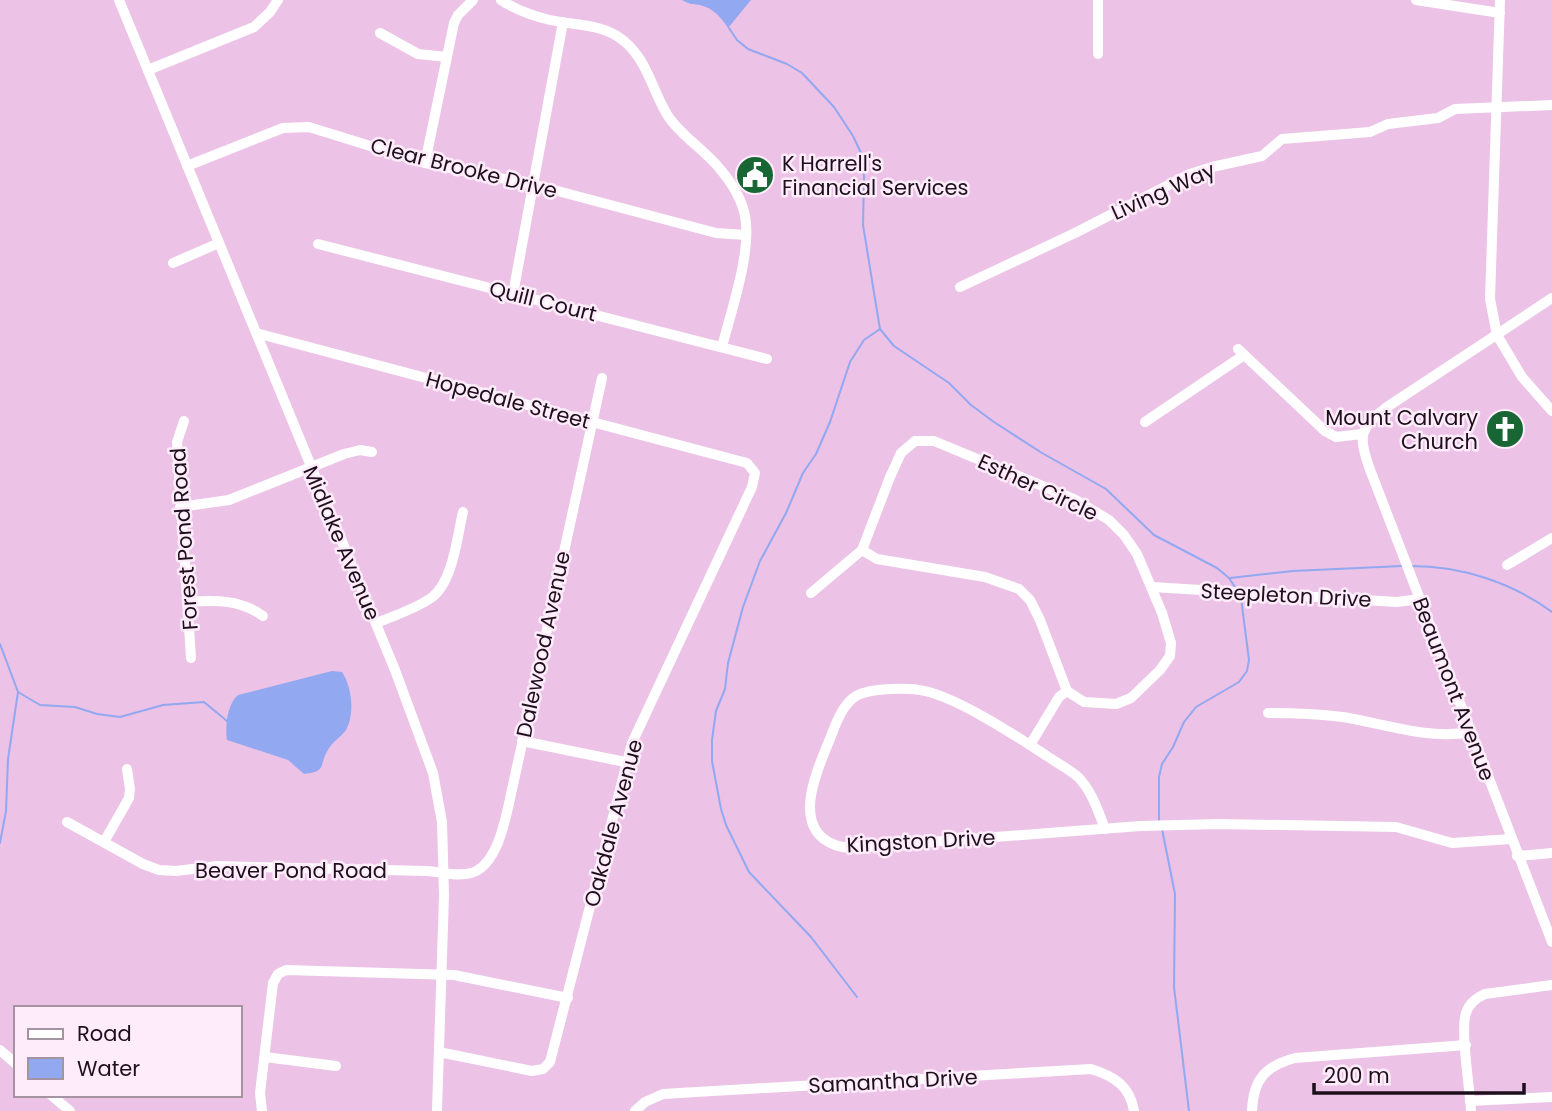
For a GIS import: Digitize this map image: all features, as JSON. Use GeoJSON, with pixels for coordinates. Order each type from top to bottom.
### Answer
{"type":"FeatureCollection","features":[{"type":"Feature","properties":{"kind":"street","name":"Midlake Avenue"},"geometry":{"type":"LineString","coordinates":[[119,0],[376,623],[433,773],[442,822],[444,872],[438,1111]]}},
{"type":"Feature","properties":{"kind":"street"},"geometry":{"type":"LineString","coordinates":[[148,70],[254,27],[278,0]]}},
{"type":"Feature","properties":{"kind":"street"},"geometry":{"type":"LineString","coordinates":[[425,163],[454,23],[473,0]]}},
{"type":"Feature","properties":{"kind":"street"},"geometry":{"type":"LineString","coordinates":[[501,0],[514,8],[563,22],[590,26],[616,36],[632,48],[642,62],[668,116],[723,173],[741,201],[746,217],[744,259],[722,346]]}},
{"type":"Feature","properties":{"kind":"street"},"geometry":{"type":"LineString","coordinates":[[1098,0],[1098,54]]}},
{"type":"Feature","properties":{"kind":"street"},"geometry":{"type":"LineString","coordinates":[[1416,0],[1500,13]]}},
{"type":"Feature","properties":{"kind":"street"},"geometry":{"type":"LineString","coordinates":[[1500,0],[1490,299],[1497,335],[1522,377],[1552,411]]}},
{"type":"Feature","properties":{"kind":"street"},"geometry":{"type":"LineString","coordinates":[[513,294],[563,22]]}},
{"type":"Feature","properties":{"kind":"street"},"geometry":{"type":"LineString","coordinates":[[380,33],[418,54],[447,57]]}},
{"type":"Feature","properties":{"kind":"street","name":"Living Way"},"geometry":{"type":"LineString","coordinates":[[960,287],[1075,233],[1190,174],[1262,156],[1282,139],[1370,132],[1388,124],[1438,118],[1455,109],[1552,105]]}},
{"type":"Feature","properties":{"kind":"street","name":"Clear Brooke Drive"},"geometry":{"type":"LineString","coordinates":[[187,166],[294,126],[309,127],[425,163],[535,185],[716,233],[746,235]]}},
{"type":"Feature","properties":{"kind":"street"},"geometry":{"type":"LineString","coordinates":[[173,263],[219,243]]}},
{"type":"Feature","properties":{"kind":"street","name":"Quill Court"},"geometry":{"type":"LineString","coordinates":[[318,244],[767,359]]}},
{"type":"Feature","properties":{"kind":"street"},"geometry":{"type":"LineString","coordinates":[[1145,422],[1241,352],[1325,431],[1335,437],[1362,434],[1368,422],[1387,407],[1552,298]]}},
{"type":"Feature","properties":{"kind":"street","name":"Hopedale Street"},"geometry":{"type":"LineString","coordinates":[[256,333],[747,463],[755,473]]}},
{"type":"Feature","properties":{"kind":"street","name":"Dalewood Avenue"},"geometry":{"type":"LineString","coordinates":[[444,872],[471,873],[480,869],[489,859],[500,837],[602,377]]}},
{"type":"Feature","properties":{"kind":"street","name":"Forest Pond Road"},"geometry":{"type":"LineString","coordinates":[[184,421],[177,442],[191,658]]}},
{"type":"Feature","properties":{"kind":"street","name":"Beaumont Avenue"},"geometry":{"type":"LineString","coordinates":[[1362,434],[1363,450],[1369,467],[1552,942]]}},
{"type":"Feature","properties":{"kind":"street","name":"Esther Circle"},"geometry":{"type":"LineString","coordinates":[[811,593],[862,550],[901,453],[915,440],[924,439],[946,446],[1074,499],[1101,514],[1131,543],[1152,587],[1171,643],[1170,656],[1160,670],[1131,698],[1116,704],[1084,702],[1067,691]]}},
{"type":"Feature","properties":{"kind":"street"},"geometry":{"type":"LineString","coordinates":[[180,507],[229,500],[354,451],[372,452]]}},
{"type":"Feature","properties":{"kind":"street","name":"Oakdale Avenue"},"geometry":{"type":"LineString","coordinates":[[439,1052],[532,1071],[547,1066],[553,1055],[568,998],[625,762],[752,487],[755,473]]}},
{"type":"Feature","properties":{"kind":"street"},"geometry":{"type":"LineString","coordinates":[[376,623],[431,598],[442,586],[448,574],[463,512]]}},
{"type":"Feature","properties":{"kind":"street"},"geometry":{"type":"LineString","coordinates":[[1507,565],[1552,538]]}},
{"type":"Feature","properties":{"kind":"street"},"geometry":{"type":"LineString","coordinates":[[862,550],[877,559],[985,577],[1018,589],[1030,600],[1067,691],[1059,697],[1030,745]]}},
{"type":"Feature","properties":{"kind":"street","name":"Steepleton Drive"},"geometry":{"type":"LineString","coordinates":[[1152,587],[1397,602],[1420,599]]}},
{"type":"Feature","properties":{"kind":"street"},"geometry":{"type":"LineString","coordinates":[[187,602],[226,600],[263,616]]}},
{"type":"Feature","properties":{"kind":"street","name":"Kingston Drive"},"geometry":{"type":"LineString","coordinates":[[1105,829],[1085,785],[1072,773],[957,703],[928,691],[900,689],[861,694],[845,706],[824,753],[809,798],[811,818],[823,837],[837,846],[849,848],[1105,829],[1219,824],[1364,825],[1413,830],[1452,843],[1511,839]]}},
{"type":"Feature","properties":{"kind":"street"},"geometry":{"type":"LineString","coordinates":[[1268,713],[1345,718],[1421,733],[1471,732]]}},
{"type":"Feature","properties":{"kind":"street"},"geometry":{"type":"LineString","coordinates":[[522,741],[625,762]]}},
{"type":"Feature","properties":{"kind":"street"},"geometry":{"type":"LineString","coordinates":[[104,842],[129,798],[127,769]]}},
{"type":"Feature","properties":{"kind":"street","name":"Beaver Pond Road"},"geometry":{"type":"LineString","coordinates":[[67,822],[143,864],[169,871],[217,866],[444,872]]}},
{"type":"Feature","properties":{"kind":"street"},"geometry":{"type":"LineString","coordinates":[[1517,856],[1552,853]]}},
{"type":"Feature","properties":{"kind":"street"},"geometry":{"type":"LineString","coordinates":[[262,1111],[260,1093],[273,983],[278,974],[293,970],[441,974],[568,998]]}},
{"type":"Feature","properties":{"kind":"street"},"geometry":{"type":"LineString","coordinates":[[1552,985],[1478,997],[1465,1014],[1471,1106],[1552,1097]]}},
{"type":"Feature","properties":{"kind":"street"},"geometry":{"type":"LineString","coordinates":[[1252,1111],[1254,1088],[1265,1072],[1281,1062],[1295,1058],[1466,1045]]}},
{"type":"Feature","properties":{"kind":"street"},"geometry":{"type":"LineString","coordinates":[[0,1050],[14,1062]]}},
{"type":"Feature","properties":{"kind":"street"},"geometry":{"type":"LineString","coordinates":[[265,1057],[336,1066]]}},
{"type":"Feature","properties":{"kind":"street","name":"Samantha Drive"},"geometry":{"type":"LineString","coordinates":[[635,1111],[645,1102],[663,1094],[1091,1069],[1110,1075],[1123,1086],[1132,1098],[1134,1111]]}},
{"type":"Feature","properties":{"kind":"street"},"geometry":{"type":"LineString","coordinates":[[53,1097],[70,1111]]}},
{"type":"Feature","properties":{"kind":"water"},"geometry":{"type":"Polygon","coordinates":[[[682,0],[751,0],[728,28],[709,8],[682,0]]]}},
{"type":"Feature","properties":{"kind":"water"},"geometry":{"type":"Polygon","coordinates":[[[332,671],[342,672],[348,685],[351,716],[346,730],[330,747],[320,769],[304,774],[288,760],[227,740],[228,716],[231,704],[238,695],[332,671]]]}},
{"type":"Feature","properties":{"kind":"waterway"},"geometry":{"type":"LineString","coordinates":[[729,28],[737,40],[748,49],[787,64],[802,73],[834,107],[853,136],[861,153],[864,176],[863,225],[880,329],[894,346],[949,383],[971,405],[994,422],[1106,489],[1154,535],[1217,568],[1235,587]]}},
{"type":"Feature","properties":{"kind":"waterway"},"geometry":{"type":"LineString","coordinates":[[857,997],[811,937],[749,872],[721,809],[712,761],[712,740],[716,711],[725,689],[728,663],[743,607],[760,561],[786,513],[803,473],[816,454],[850,362],[864,340],[880,329]]}},
{"type":"Feature","properties":{"kind":"waterway"},"geometry":{"type":"LineString","coordinates":[[1230,578],[1293,571],[1402,566]]}},
{"type":"Feature","properties":{"kind":"waterway"},"geometry":{"type":"LineString","coordinates":[[1411,566],[1448,569],[1485,578],[1520,592],[1552,612]]}},
{"type":"Feature","properties":{"kind":"waterway"},"geometry":{"type":"LineString","coordinates":[[1159,820],[1159,777],[1162,764],[1184,722],[1196,707],[1239,682],[1247,671],[1249,660],[1241,598]]}},
{"type":"Feature","properties":{"kind":"waterway"},"geometry":{"type":"LineString","coordinates":[[0,644],[18,692],[8,759],[6,811],[0,843]]}},
{"type":"Feature","properties":{"kind":"waterway"},"geometry":{"type":"LineString","coordinates":[[18,692],[40,705],[75,707],[120,717],[163,705],[204,702],[227,721]]}},
{"type":"Feature","properties":{"kind":"waterway"},"geometry":{"type":"LineString","coordinates":[[1162,829],[1175,894],[1174,987],[1189,1111]]}},
{"type":"Feature","properties":{"kind":"place","name":"K Harrell's Financial Services"},"geometry":{"type":"Point","coordinates":[755,175]}},
{"type":"Feature","properties":{"kind":"place","name":"Mount Calvary Church"},"geometry":{"type":"Point","coordinates":[1505,429]}}]}
